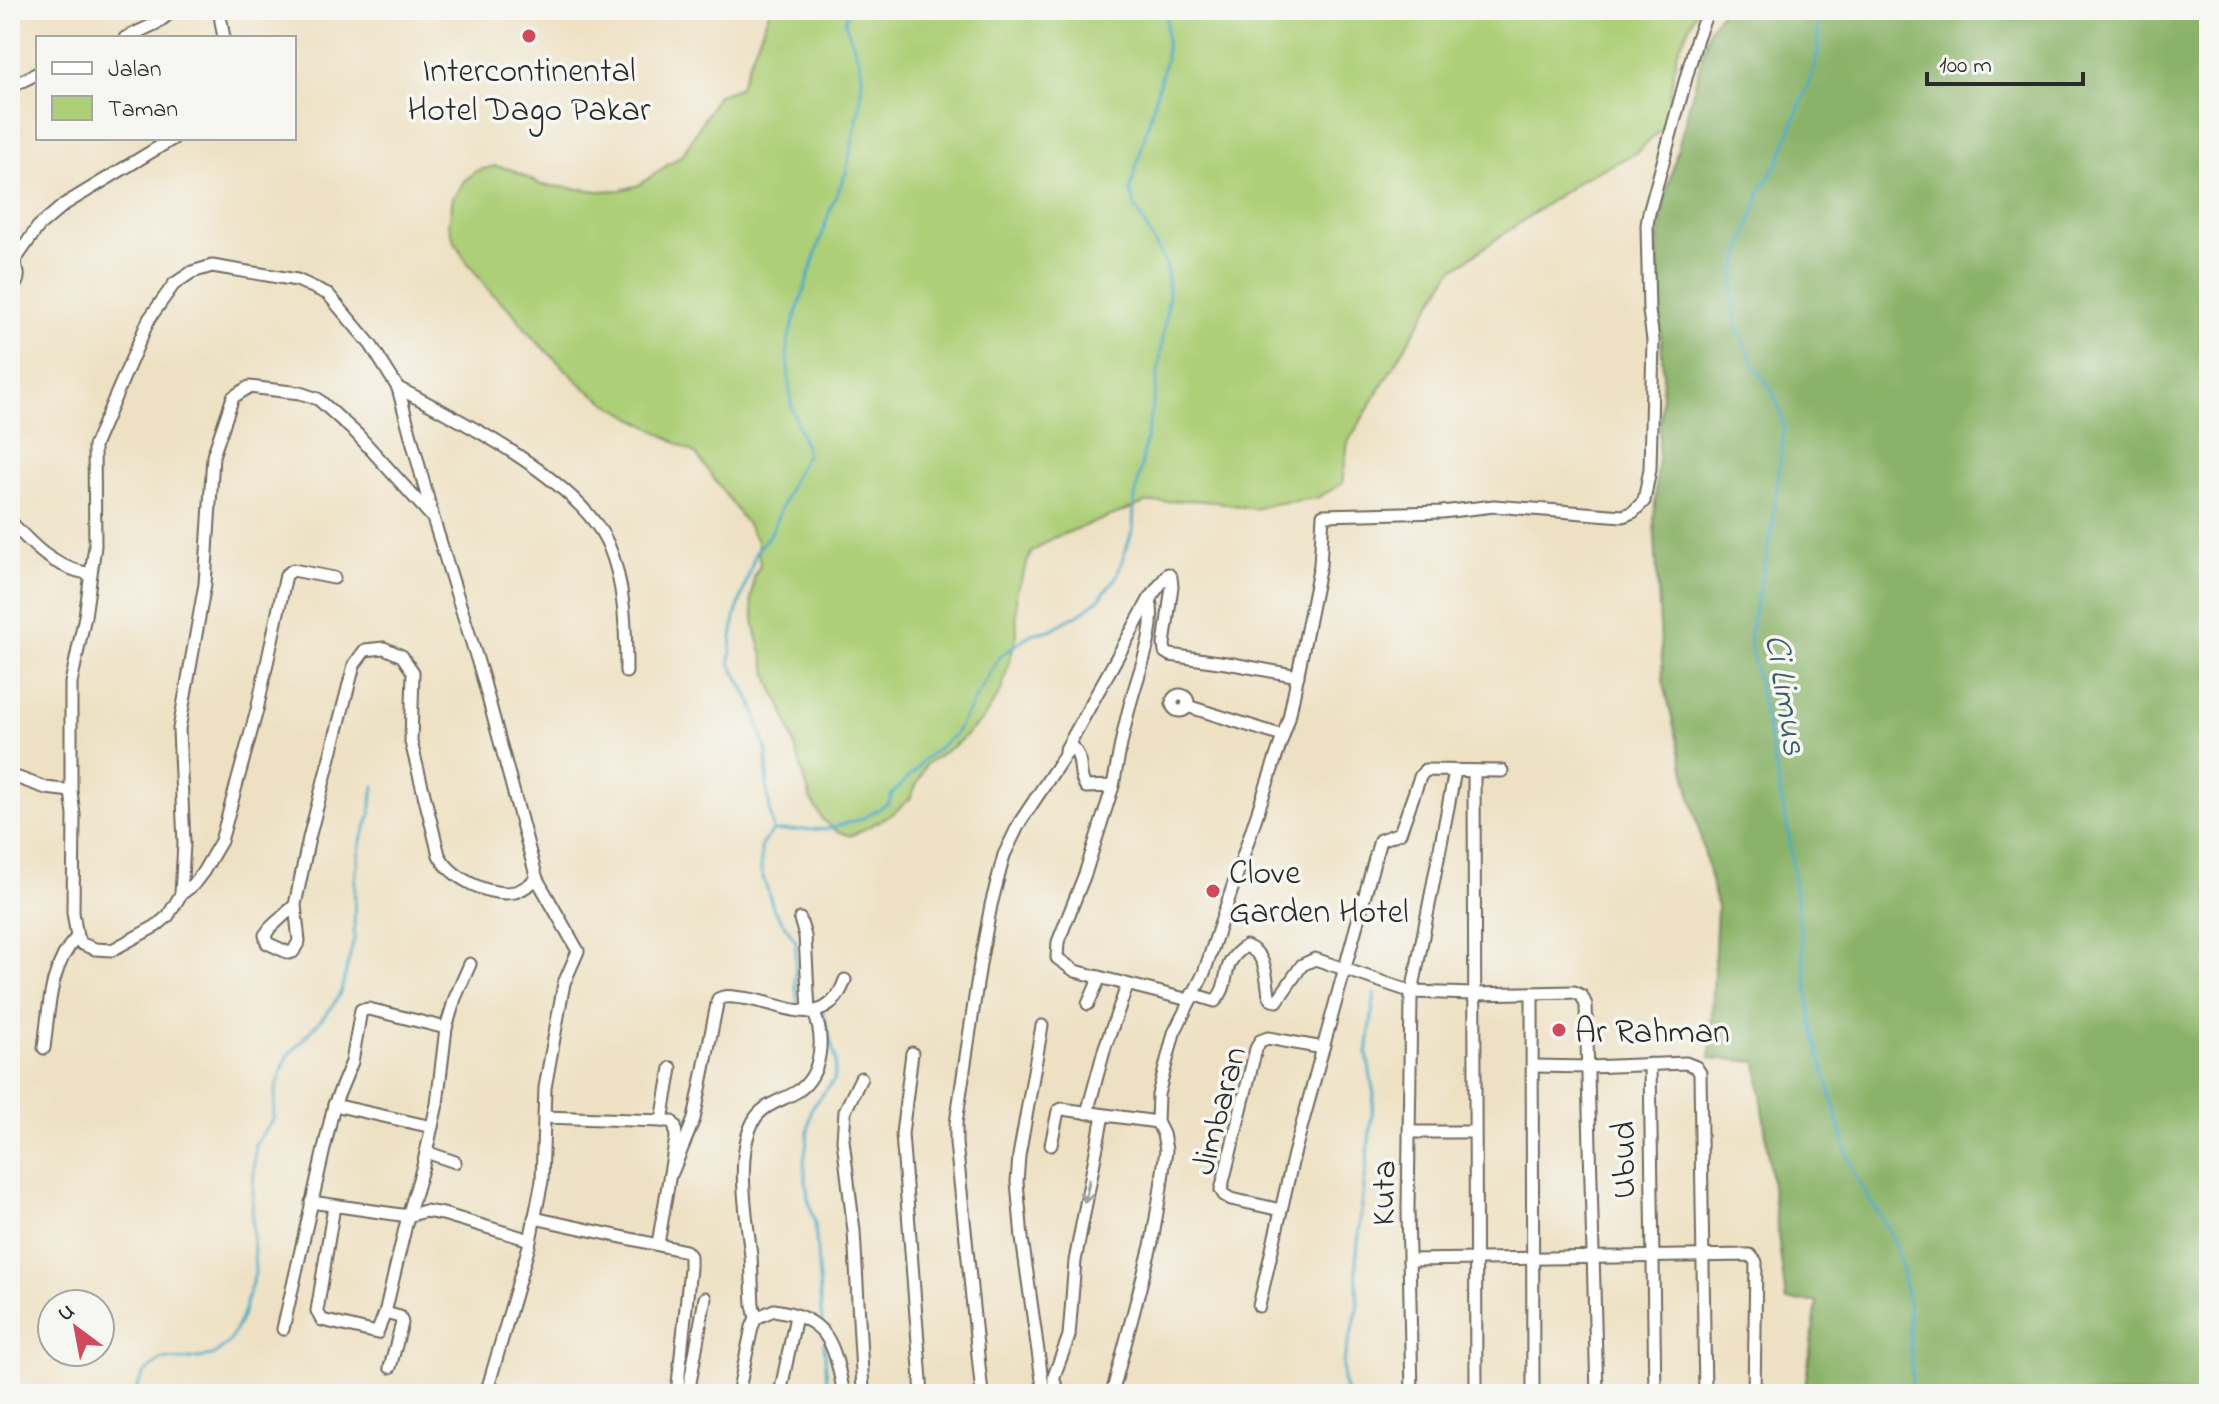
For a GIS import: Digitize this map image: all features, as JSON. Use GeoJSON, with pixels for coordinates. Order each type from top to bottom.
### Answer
{"type":"FeatureCollection","features":[{"type":"Feature","properties":{"kind":"street"},"geometry":{"type":"LineString","coordinates":[[129,36],[157,23],[174,10]]}},
{"type":"Feature","properties":{"kind":"street"},"geometry":{"type":"LineString","coordinates":[[219,10],[224,36]]}},
{"type":"Feature","properties":{"kind":"street"},"geometry":{"type":"LineString","coordinates":[[1112,1394],[1152,1242],[1160,1194],[1166,1150],[1157,1122],[1158,1095],[1168,1052],[1212,951],[1283,736],[1320,565],[1323,515],[1442,512],[1494,506],[1623,516],[1633,512],[1644,501],[1650,469],[1653,340],[1649,311],[1647,225],[1697,38],[1708,10]]}},
{"type":"Feature","properties":{"kind":"street"},"geometry":{"type":"LineString","coordinates":[[10,87],[36,74]]}},
{"type":"Feature","properties":{"kind":"street"},"geometry":{"type":"LineString","coordinates":[[10,289],[16,285],[19,276],[12,262],[38,227],[65,204],[171,140]]}},
{"type":"Feature","properties":{"kind":"street"},"geometry":{"type":"LineString","coordinates":[[433,518],[357,434],[318,399],[300,393],[249,387],[233,397],[213,456],[205,584],[179,729],[184,844],[181,894],[177,904],[156,926],[112,950],[82,944],[77,937],[73,912],[71,683],[95,546],[93,476],[97,434],[154,310],[174,284],[192,272],[212,266],[313,285],[328,294],[371,345],[398,388],[433,518],[482,675],[537,879],[578,951],[568,972],[560,1005],[545,1088],[542,1181],[530,1240],[487,1390],[508,1394]]}},
{"type":"Feature","properties":{"kind":"street"},"geometry":{"type":"LineString","coordinates":[[398,388],[509,449],[565,491],[595,525],[607,543],[620,584],[626,635],[626,672]]}},
{"type":"Feature","properties":{"kind":"street"},"geometry":{"type":"LineString","coordinates":[[10,521],[53,561],[67,570],[90,574]]}},
{"type":"Feature","properties":{"kind":"street"},"geometry":{"type":"LineString","coordinates":[[181,894],[203,872],[221,841],[257,710],[286,575],[293,570],[334,578]]}},
{"type":"Feature","properties":{"kind":"street"},"geometry":{"type":"LineString","coordinates":[[982,1394],[956,1123],[991,905],[1010,839],[1065,752],[1150,598],[1168,574],[1172,586],[1165,652],[1298,676]]}},
{"type":"Feature","properties":{"kind":"street"},"geometry":{"type":"LineString","coordinates":[[1150,598],[1152,607],[1148,642],[1129,707],[1113,786],[1056,954],[1060,963],[1127,986],[1215,1001],[1220,997],[1228,962],[1246,946],[1262,958],[1272,1000],[1277,1001],[1302,965],[1309,960],[1321,960],[1412,992],[1574,992],[1582,996],[1586,1005],[1589,1067],[1597,1394]]}},
{"type":"Feature","properties":{"kind":"street"},"geometry":{"type":"LineString","coordinates":[[295,905],[354,665],[365,650],[373,648],[384,648],[402,656],[413,672],[411,742],[444,865],[466,882],[505,892],[519,890],[537,879]]}},
{"type":"Feature","properties":{"kind":"street"},"geometry":{"type":"LineString","coordinates":[[1187,706],[1283,736]]}},
{"type":"Feature","properties":{"kind":"street"},"geometry":{"type":"LineString","coordinates":[[1065,752],[1073,748],[1077,751],[1086,787],[1113,786]]}},
{"type":"Feature","properties":{"kind":"street"},"geometry":{"type":"LineString","coordinates":[[1259,1306],[1323,1048],[1380,840],[1400,833],[1425,770],[1502,771]]}},
{"type":"Feature","properties":{"kind":"street","name":"Kuta"},"geometry":{"type":"LineString","coordinates":[[1412,1394],[1409,1260],[1412,992],[1455,771]]}},
{"type":"Feature","properties":{"kind":"street"},"geometry":{"type":"LineString","coordinates":[[1474,771],[1476,1394]]}},
{"type":"Feature","properties":{"kind":"street"},"geometry":{"type":"LineString","coordinates":[[10,775],[46,788],[71,791]]}},
{"type":"Feature","properties":{"kind":"street"},"geometry":{"type":"LineString","coordinates":[[738,1394],[756,1318],[743,1187],[748,1137],[760,1111],[800,1090],[814,1072],[819,1058],[820,1041],[812,1012],[800,919]]}},
{"type":"Feature","properties":{"kind":"street"},"geometry":{"type":"LineString","coordinates":[[44,1048],[58,966],[77,937]]}},
{"type":"Feature","properties":{"kind":"street"},"geometry":{"type":"LineString","coordinates":[[334,1206],[317,1311],[322,1320],[375,1333],[381,1328],[432,1127],[446,1028],[470,964]]}},
{"type":"Feature","properties":{"kind":"street"},"geometry":{"type":"LineString","coordinates":[[1088,1004],[1100,977]]}},
{"type":"Feature","properties":{"kind":"street"},"geometry":{"type":"LineString","coordinates":[[672,1173],[694,1119],[718,999],[724,996],[766,1000],[788,1010],[812,1012],[831,1004],[840,994],[845,980]]}},
{"type":"Feature","properties":{"kind":"street"},"geometry":{"type":"LineString","coordinates":[[1087,1113],[1105,1047],[1127,986]]}},
{"type":"Feature","properties":{"kind":"street"},"geometry":{"type":"LineString","coordinates":[[1532,993],[1533,1394]]}},
{"type":"Feature","properties":{"kind":"street"},"geometry":{"type":"LineString","coordinates":[[283,1329],[334,1105],[352,1062],[362,1009],[446,1028]]}},
{"type":"Feature","properties":{"kind":"street"},"geometry":{"type":"LineString","coordinates":[[1042,1026],[1017,1182],[1044,1394]]}},
{"type":"Feature","properties":{"kind":"street","name":"Jimbaran"},"geometry":{"type":"LineString","coordinates":[[1281,1210],[1231,1199],[1221,1190],[1256,1049],[1260,1041],[1268,1038],[1323,1048]]}},
{"type":"Feature","properties":{"kind":"street"},"geometry":{"type":"LineString","coordinates":[[912,1053],[902,1134],[922,1394]]}},
{"type":"Feature","properties":{"kind":"street"},"geometry":{"type":"LineString","coordinates":[[1533,1066],[1686,1063],[1696,1067],[1702,1083],[1705,1394]]}},
{"type":"Feature","properties":{"kind":"street","name":"Ubud"},"geometry":{"type":"LineString","coordinates":[[1650,1064],[1655,1394]]}},
{"type":"Feature","properties":{"kind":"street"},"geometry":{"type":"LineString","coordinates":[[662,1121],[671,1068]]}},
{"type":"Feature","properties":{"kind":"street"},"geometry":{"type":"LineString","coordinates":[[861,1078],[845,1111],[843,1140],[854,1231],[862,1380],[866,1394]]}},
{"type":"Feature","properties":{"kind":"street"},"geometry":{"type":"LineString","coordinates":[[334,1105],[432,1127]]}},
{"type":"Feature","properties":{"kind":"street"},"geometry":{"type":"LineString","coordinates":[[1051,1145],[1059,1110],[1157,1122]]}},
{"type":"Feature","properties":{"kind":"street"},"geometry":{"type":"LineString","coordinates":[[1061,1394],[1054,1376],[1069,1336],[1075,1261],[1103,1115]]}},
{"type":"Feature","properties":{"kind":"street"},"geometry":{"type":"LineString","coordinates":[[544,1117],[671,1121],[675,1126],[672,1173],[658,1244]]}},
{"type":"Feature","properties":{"kind":"street"},"geometry":{"type":"LineString","coordinates":[[1411,1132],[1474,1132]]}},
{"type":"Feature","properties":{"kind":"street"},"geometry":{"type":"LineString","coordinates":[[426,1152],[455,1162]]}},
{"type":"Feature","properties":{"kind":"street"},"geometry":{"type":"LineString","coordinates":[[311,1202],[408,1216],[425,1211],[443,1214],[530,1240]]}},
{"type":"Feature","properties":{"kind":"street"},"geometry":{"type":"LineString","coordinates":[[534,1218],[686,1251],[690,1256],[677,1394]]}},
{"type":"Feature","properties":{"kind":"street"},"geometry":{"type":"LineString","coordinates":[[1409,1260],[1750,1255],[1756,1262],[1754,1394]]}},
{"type":"Feature","properties":{"kind":"street"},"geometry":{"type":"LineString","coordinates":[[688,1394],[705,1298]]}},
{"type":"Feature","properties":{"kind":"street"},"geometry":{"type":"LineString","coordinates":[[756,1318],[774,1310],[818,1326],[834,1346],[844,1394]]}},
{"type":"Feature","properties":{"kind":"street"},"geometry":{"type":"LineString","coordinates":[[385,1313],[400,1317],[402,1323],[390,1367]]}},
{"type":"Feature","properties":{"kind":"street"},"geometry":{"type":"LineString","coordinates":[[780,1394],[796,1316]]}},
{"type":"Feature","properties":{"kind":"green space"},"geometry":{"type":"Polygon","coordinates":[[[770,10],[1697,10],[1677,52],[1665,126],[1636,153],[1582,179],[1451,271],[1348,442],[1342,484],[1317,498],[1254,509],[1187,500],[1145,503],[1053,538],[1031,553],[1016,593],[1017,634],[1001,691],[983,719],[956,744],[926,764],[910,799],[891,815],[851,836],[835,830],[823,820],[811,800],[785,714],[771,685],[751,600],[754,577],[760,565],[757,541],[748,526],[696,454],[585,388],[533,338],[510,309],[491,293],[464,258],[449,225],[453,197],[464,181],[476,171],[495,166],[510,169],[542,185],[599,191],[639,185],[683,154],[718,95],[739,88],[770,10]]]}},
{"type":"Feature","properties":{"kind":"green space"},"geometry":{"type":"Polygon","coordinates":[[[1723,10],[2209,10],[2209,1394],[1804,1394],[1817,1302],[1786,1301],[1757,1062],[1710,1058],[1717,906],[1663,680],[1654,520],[1663,377],[1657,243],[1667,190],[1710,27],[1723,10]]]}},
{"type":"Feature","properties":{"kind":"waterway"},"geometry":{"type":"LineString","coordinates":[[773,831],[767,790],[767,753],[753,705],[730,663],[732,639],[735,617],[756,552],[772,531],[807,453],[791,404],[787,355],[789,336],[831,207],[846,173],[860,105],[862,77],[859,59],[845,23],[848,10]]}},
{"type":"Feature","properties":{"kind":"waterway"},"geometry":{"type":"LineString","coordinates":[[802,1006],[798,1004],[795,983],[796,941],[774,910],[761,871],[761,845],[773,831],[827,829],[864,818],[889,803],[892,794],[922,761],[954,735],[1000,656],[1031,634],[1050,630],[1084,611],[1099,599],[1117,576],[1133,529],[1134,503],[1156,388],[1169,294],[1166,265],[1130,190],[1166,59],[1167,10]]}},
{"type":"Feature","properties":{"kind":"waterway","name":"Ci Limus"},"geometry":{"type":"LineString","coordinates":[[1817,10],[1818,52],[1813,71],[1778,163],[1760,191],[1736,269],[1733,291],[1737,329],[1756,368],[1772,391],[1784,429],[1772,529],[1749,637],[1789,836],[1812,1027],[1848,1156],[1859,1183],[1891,1233],[1897,1249],[1908,1299],[1913,1394]]}},
{"type":"Feature","properties":{"kind":"waterway"},"geometry":{"type":"LineString","coordinates":[[134,1394],[144,1373],[162,1359],[213,1356],[228,1344],[241,1319],[255,1273],[252,1217],[255,1144],[273,1119],[276,1088],[287,1057],[332,1007],[341,991],[354,939],[355,879],[374,786]]}},
{"type":"Feature","properties":{"kind":"waterway"},"geometry":{"type":"LineString","coordinates":[[1347,1394],[1343,1383],[1343,1363],[1358,1309],[1356,1261],[1374,1095],[1367,1054],[1375,993]]}},
{"type":"Feature","properties":{"kind":"waterway"},"geometry":{"type":"LineString","coordinates":[[822,1324],[815,1223],[804,1163],[811,1109],[834,1080],[836,1061],[823,1012]]}},
{"type":"Feature","properties":{"kind":"waterway"},"geometry":{"type":"LineString","coordinates":[[824,1343],[828,1394]]}},
{"type":"Feature","properties":{"kind":"place","name":"Intercontinental Hotel Dago Pakar"},"geometry":{"type":"Point","coordinates":[529,36]}},
{"type":"Feature","properties":{"kind":"place","name":"Clove Garden Hotel"},"geometry":{"type":"Point","coordinates":[1213,891]}},
{"type":"Feature","properties":{"kind":"place","name":"Ar Rahman"},"geometry":{"type":"Point","coordinates":[1559,1030]}}]}
